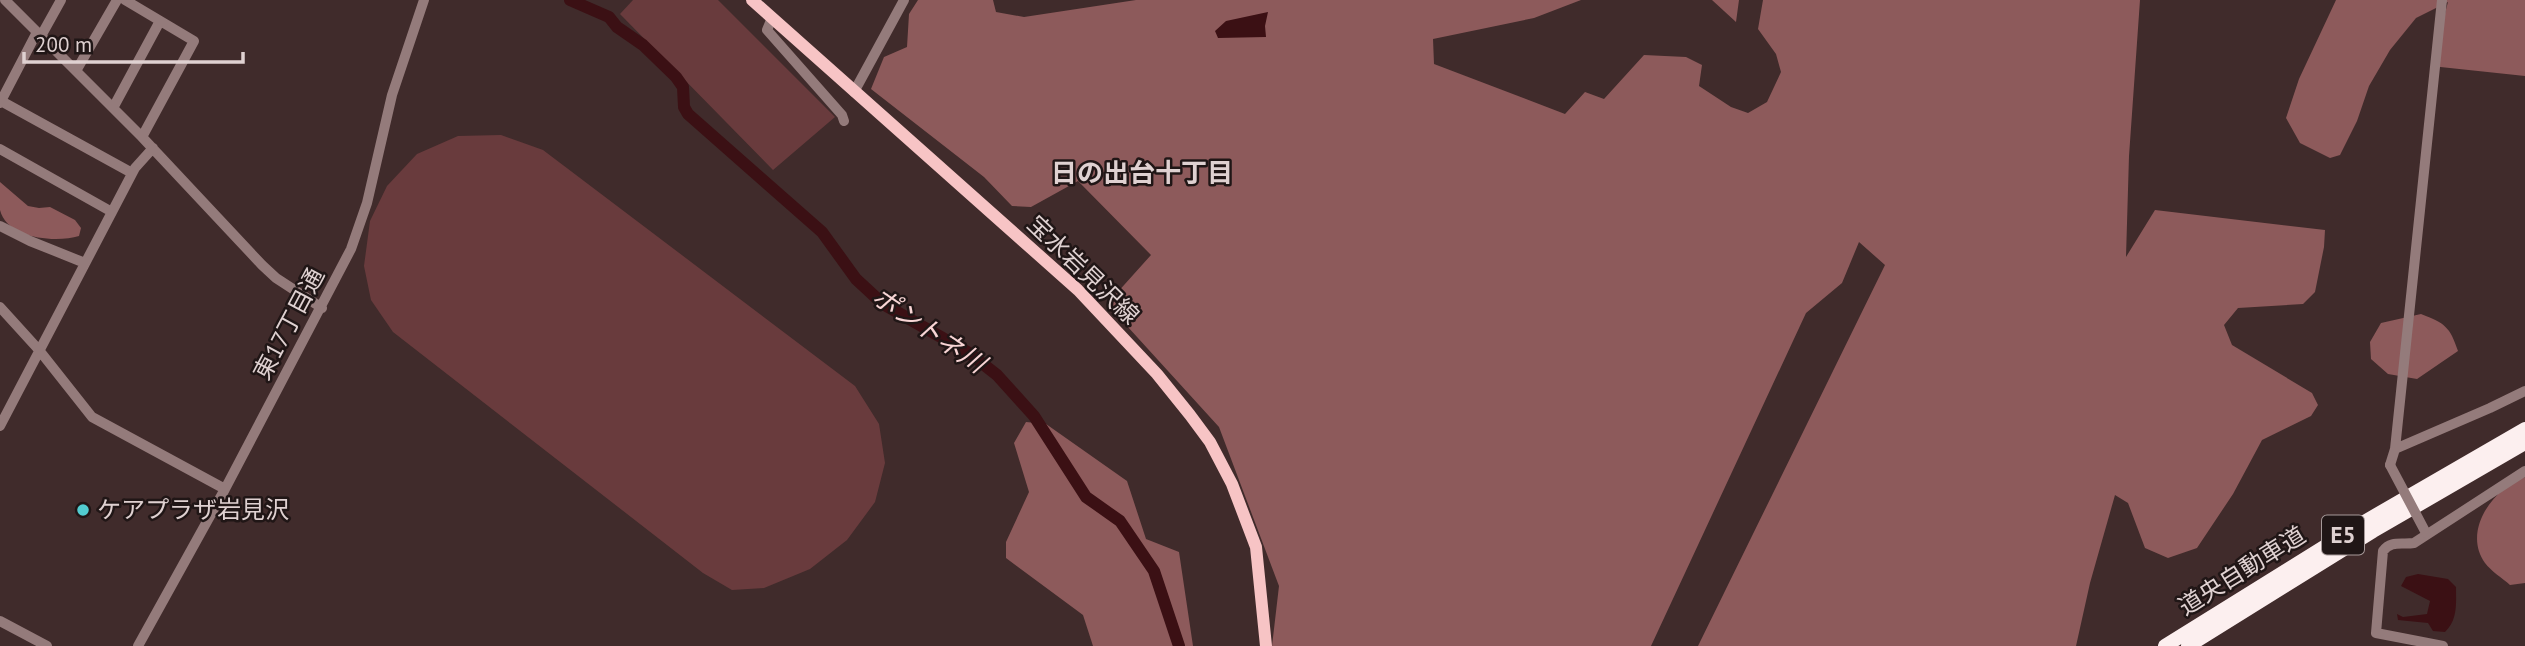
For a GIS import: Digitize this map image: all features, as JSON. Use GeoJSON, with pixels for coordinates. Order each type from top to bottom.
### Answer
{"type":"FeatureCollection","features":[{"type":"Feature","properties":{"kind":"highway","name":"道央自動車道"},"geometry":{"type":"LineString","coordinates":[[2165,646],[2367,520],[2525,429]]}},
{"type":"Feature","properties":{"kind":"highway","name":"道央自動車道"},"geometry":{"type":"LineString","coordinates":[[2188,646],[2373,531],[2525,443]]}},
{"type":"Feature","properties":{"kind":"main road","name":"宝水岩見沢線"},"geometry":{"type":"LineString","coordinates":[[752,0],[1078,290],[1157,374],[1190,415],[1210,442],[1232,484],[1256,547],[1266,646]]}},
{"type":"Feature","properties":{"kind":"street"},"geometry":{"type":"LineString","coordinates":[[5,0],[153,148],[262,265],[276,278],[322,308]]}},
{"type":"Feature","properties":{"kind":"street"},"geometry":{"type":"LineString","coordinates":[[61,0],[1,102],[132,173]]}},
{"type":"Feature","properties":{"kind":"street"},"geometry":{"type":"LineString","coordinates":[[76,71],[117,0]]}},
{"type":"Feature","properties":{"kind":"street"},"geometry":{"type":"LineString","coordinates":[[125,0],[194,40],[142,137]]}},
{"type":"Feature","properties":{"kind":"street","name":"東17丁目通"},"geometry":{"type":"LineString","coordinates":[[138,646],[225,489],[351,249],[363,215],[392,95],[424,0]]}},
{"type":"Feature","properties":{"kind":"street"},"geometry":{"type":"LineString","coordinates":[[854,92],[904,0]]}},
{"type":"Feature","properties":{"kind":"street"},"geometry":{"type":"LineString","coordinates":[[2426,533],[2390,465],[2395,449],[2442,0]]}},
{"type":"Feature","properties":{"kind":"street"},"geometry":{"type":"LineString","coordinates":[[772,18],[767,30],[842,115],[844,121]]}},
{"type":"Feature","properties":{"kind":"street"},"geometry":{"type":"LineString","coordinates":[[113,108],[160,21]]}},
{"type":"Feature","properties":{"kind":"street"},"geometry":{"type":"LineString","coordinates":[[0,426],[132,173],[153,148]]}},
{"type":"Feature","properties":{"kind":"street"},"geometry":{"type":"LineString","coordinates":[[0,149],[112,212]]}},
{"type":"Feature","properties":{"kind":"street"},"geometry":{"type":"LineString","coordinates":[[0,226],[85,263]]}},
{"type":"Feature","properties":{"kind":"street"},"geometry":{"type":"LineString","coordinates":[[0,307],[39,350],[92,417],[225,489]]}},
{"type":"Feature","properties":{"kind":"street"},"geometry":{"type":"LineString","coordinates":[[2395,449],[2525,391]]}},
{"type":"Feature","properties":{"kind":"street"},"geometry":{"type":"LineString","coordinates":[[2443,646],[2376,633],[2383,551],[2393,543],[2414,543],[2525,471]]}},
{"type":"Feature","properties":{"kind":"street"},"geometry":{"type":"LineString","coordinates":[[0,621],[39,644]]}},
{"type":"Feature","properties":{"kind":"shaded area"},"geometry":{"type":"Polygon","coordinates":[[[633,0],[718,0],[835,117],[773,170],[620,14],[633,0]]]}},
{"type":"Feature","properties":{"kind":"shaded area"},"geometry":{"type":"Polygon","coordinates":[[[918,0],[993,0],[996,12],[1024,17],[1136,0],[1581,0],[1534,18],[1433,39],[1434,64],[1565,114],[1585,92],[1604,99],[1644,55],[1686,57],[1702,65],[1699,86],[1731,107],[1748,113],[1767,102],[1781,72],[1776,54],[1758,29],[1763,0],[2140,0],[2129,156],[2126,257],[2155,210],[2325,230],[2315,292],[2303,304],[2238,308],[2224,325],[2232,345],[2312,393],[2318,405],[2311,416],[2262,440],[2233,494],[2197,548],[2168,558],[2145,548],[2128,503],[2115,495],[2090,583],[2076,646],[1698,646],[1885,265],[1859,242],[1842,283],[1806,313],[1651,646],[1272,646],[1279,586],[1219,427],[1107,304],[1151,255],[1078,181],[1031,207],[1012,206],[984,177],[871,89],[884,57],[907,47],[909,14],[918,0]]]}},
{"type":"Feature","properties":{"kind":"shaded area"},"geometry":{"type":"Polygon","coordinates":[[[1712,0],[1739,0],[1736,22],[1712,0]]]}},
{"type":"Feature","properties":{"kind":"shaded area"},"geometry":{"type":"Polygon","coordinates":[[[2336,0],[2525,0],[2525,76],[2431,66],[2448,2],[2416,18],[2390,50],[2369,86],[2357,121],[2340,155],[2330,158],[2300,143],[2286,118],[2299,79],[2336,0]]]}},
{"type":"Feature","properties":{"kind":"shaded area"},"geometry":{"type":"Polygon","coordinates":[[[1268,12],[1266,37],[1218,38],[1215,31],[1226,21],[1268,12]]]}},
{"type":"Feature","properties":{"kind":"shaded area"},"geometry":{"type":"Polygon","coordinates":[[[501,135],[543,150],[855,386],[879,424],[885,463],[875,502],[847,540],[810,569],[764,588],[732,590],[703,573],[393,332],[371,300],[364,266],[370,221],[387,186],[417,154],[458,136],[501,135]]]}},
{"type":"Feature","properties":{"kind":"shaded area"},"geometry":{"type":"Polygon","coordinates":[[[0,182],[28,206],[50,207],[75,220],[81,228],[79,236],[58,239],[34,237],[12,227],[4,220],[0,210],[0,182]]]}},
{"type":"Feature","properties":{"kind":"shaded area"},"geometry":{"type":"Polygon","coordinates":[[[2421,314],[2446,327],[2458,351],[2417,379],[2388,374],[2371,359],[2370,342],[2381,323],[2421,314]]]}},
{"type":"Feature","properties":{"kind":"shaded area"},"geometry":{"type":"Polygon","coordinates":[[[1026,422],[1046,424],[1127,481],[1146,539],[1179,552],[1193,646],[1093,646],[1083,615],[1006,558],[1006,542],[1029,492],[1014,443],[1026,422]]]}},
{"type":"Feature","properties":{"kind":"shaded area"},"geometry":{"type":"Polygon","coordinates":[[[2525,477],[2525,583],[2510,585],[2485,563],[2477,538],[2484,512],[2492,501],[2513,483],[2525,477]]]}},
{"type":"Feature","properties":{"kind":"shaded area"},"geometry":{"type":"Polygon","coordinates":[[[2418,574],[2448,579],[2456,587],[2454,617],[2445,632],[2433,631],[2428,623],[2398,620],[2397,614],[2403,617],[2427,614],[2430,601],[2401,586],[2406,577],[2418,574]]]}},
{"type":"Feature","properties":{"kind":"waterway","name":"ポントネ川"},"geometry":{"type":"LineString","coordinates":[[570,0],[609,17],[617,27],[643,45],[676,77],[683,87],[684,107],[688,114],[822,232],[856,279],[883,304],[969,353],[997,375],[1034,416],[1086,497],[1120,521],[1154,571],[1179,646]]}},
{"type":"Feature","properties":{"kind":"place","name":"ケアプラザ岩見沢"},"geometry":{"type":"Point","coordinates":[83,510]}},
{"type":"Feature","properties":{"kind":"district","name":"日の出台十丁目"},"geometry":{"type":"Point","coordinates":[1142,173]}}]}
